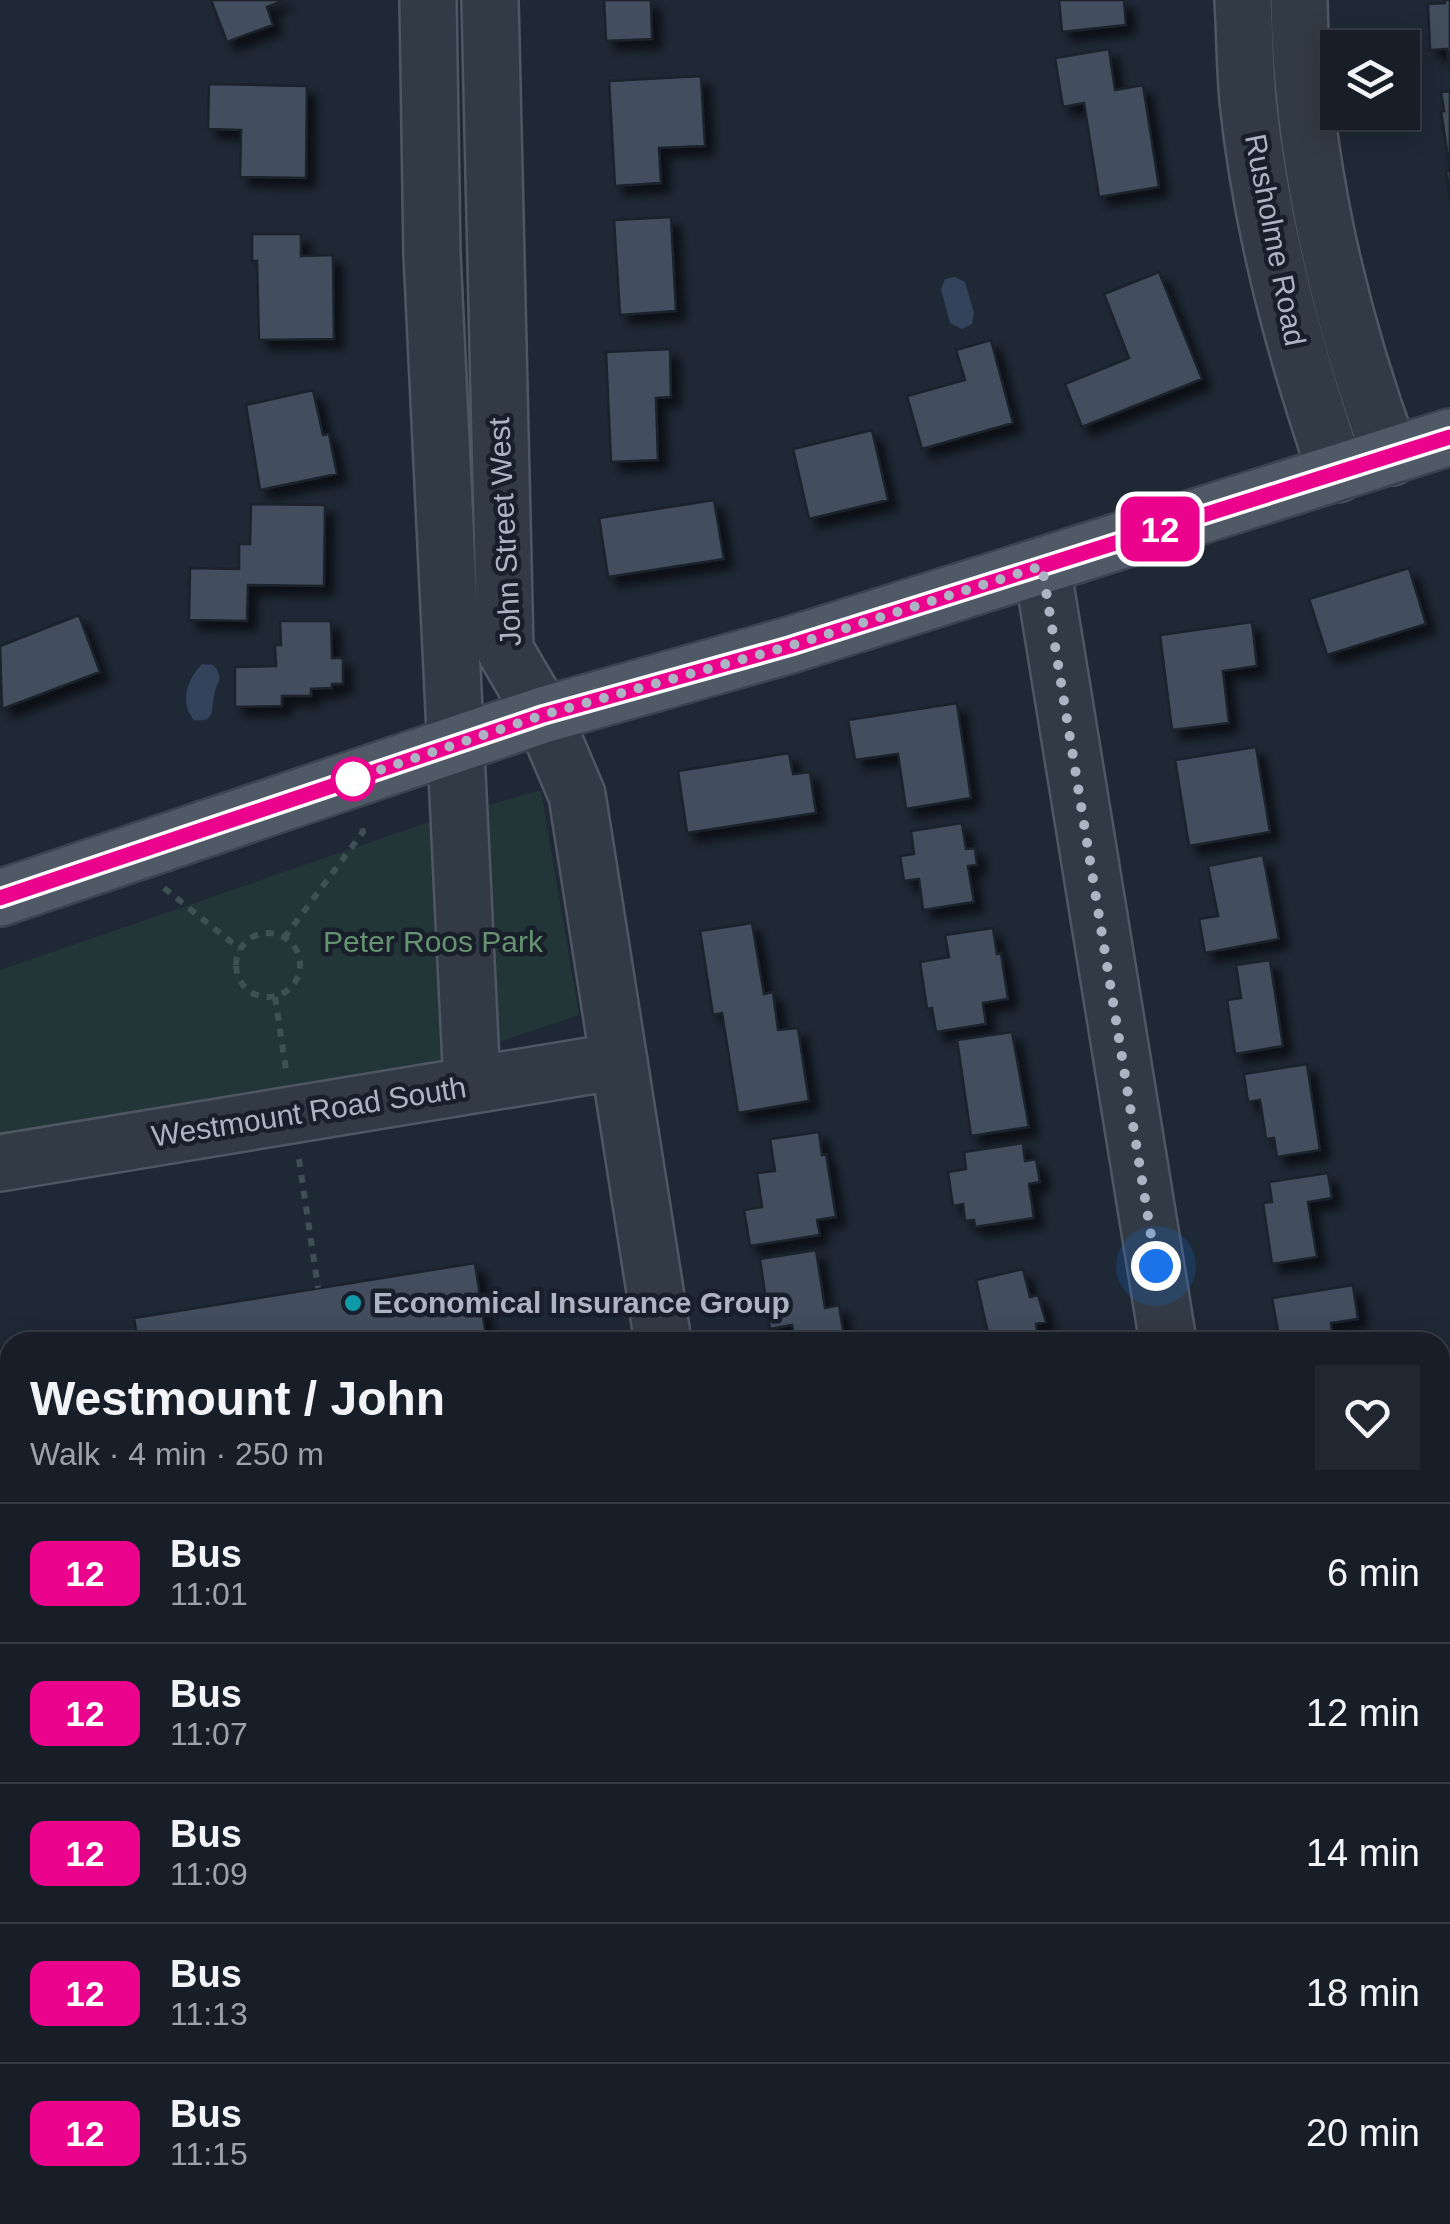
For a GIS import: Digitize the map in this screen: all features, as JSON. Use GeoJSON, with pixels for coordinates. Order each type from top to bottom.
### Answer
{"type":"FeatureCollection","features":[{"type":"Feature","properties":{"kind":"main road"},"geometry":{"type":"LineString","coordinates":[[0,898],[543,715],[790,646],[1450,437]]}},
{"type":"Feature","properties":{"kind":"street","name":"John Street West"},"geometry":{"type":"LineString","coordinates":[[428,0],[430,168],[472,1084]]}},
{"type":"Feature","properties":{"kind":"street","name":"John Street West"},"geometry":{"type":"LineString","coordinates":[[490,0],[506,650],[543,715],[577,795],[661,1332]]}},
{"type":"Feature","properties":{"kind":"street","name":"Rusholme Road"},"geometry":{"type":"LineString","coordinates":[[1243,0],[1248,101],[1268,220],[1294,340],[1337,474]]}},
{"type":"Feature","properties":{"kind":"street","name":"Rusholme Road"},"geometry":{"type":"LineString","coordinates":[[1299,0],[1304,96],[1323,211],[1348,322],[1391,456]]}},
{"type":"Feature","properties":{"kind":"street"},"geometry":{"type":"LineString","coordinates":[[1248,101],[1304,96]]}},
{"type":"Feature","properties":{"kind":"street"},"geometry":{"type":"LineString","coordinates":[[430,168],[493,165]]}},
{"type":"Feature","properties":{"kind":"street"},"geometry":{"type":"LineString","coordinates":[[1042,566],[1166,1332]]}},
{"type":"Feature","properties":{"kind":"street","name":"Westmount Road South"},"geometry":{"type":"LineString","coordinates":[[0,1163],[619,1060]]}},
{"type":"Feature","properties":{"kind":"path"},"geometry":{"type":"LineString","coordinates":[[284,938],[364,832],[350,780]]}},
{"type":"Feature","properties":{"kind":"path"},"geometry":{"type":"LineString","coordinates":[[151,847],[165,891],[240,949]]}},
{"type":"Feature","properties":{"kind":"path"},"geometry":{"type":"LineString","coordinates":[[260,933],[284,938],[292,942],[300,958],[299,974],[290,989],[275,997],[258,996],[244,987],[236,972],[236,955],[246,941],[260,933]]}},
{"type":"Feature","properties":{"kind":"path"},"geometry":{"type":"LineString","coordinates":[[275,997],[286,1072]]}},
{"type":"Feature","properties":{"kind":"path"},"geometry":{"type":"LineString","coordinates":[[302,1182],[318,1288]]}},
{"type":"Feature","properties":{"kind":"green space","name":"Peter Roos Park"},"geometry":{"type":"Polygon","coordinates":[[[541,790],[579,1015],[420,1068],[0,1138],[0,970],[423,824],[541,790]]]}},
{"type":"Feature","properties":{"kind":"water"},"geometry":{"type":"Polygon","coordinates":[[[955,277],[965,282],[974,313],[972,324],[962,329],[950,323],[941,289],[945,279],[955,277]]]}},
{"type":"Feature","properties":{"kind":"water"},"geometry":{"type":"Polygon","coordinates":[[[202,664],[213,665],[219,680],[211,714],[206,719],[194,720],[187,706],[187,691],[202,664]]]}},
{"type":"Feature","properties":{"kind":"building"},"geometry":{"type":"Polygon","coordinates":[[[211,0],[285,0],[267,7],[273,25],[227,42],[211,0]]]}},
{"type":"Feature","properties":{"kind":"building"},"geometry":{"type":"Polygon","coordinates":[[[604,0],[651,0],[652,39],[606,41],[604,0]]]}},
{"type":"Feature","properties":{"kind":"building"},"geometry":{"type":"Polygon","coordinates":[[[1059,0],[1124,0],[1126,25],[1062,32],[1059,0]]]}},
{"type":"Feature","properties":{"kind":"building"},"geometry":{"type":"Polygon","coordinates":[[[1450,0],[1450,72],[1447,49],[1430,50],[1428,4],[1450,0]]]}},
{"type":"Feature","properties":{"kind":"building"},"geometry":{"type":"Polygon","coordinates":[[[1109,49],[1115,90],[1143,85],[1159,187],[1099,197],[1084,103],[1063,107],[1055,58],[1109,49]]]}},
{"type":"Feature","properties":{"kind":"building"},"geometry":{"type":"Polygon","coordinates":[[[701,76],[705,146],[659,148],[661,183],[615,186],[609,81],[701,76]]]}},
{"type":"Feature","properties":{"kind":"building"},"geometry":{"type":"Polygon","coordinates":[[[209,84],[307,86],[306,178],[240,177],[241,130],[208,129],[209,84]]]}},
{"type":"Feature","properties":{"kind":"building"},"geometry":{"type":"Polygon","coordinates":[[[1450,91],[1450,171],[1441,92],[1450,91]]]}},
{"type":"Feature","properties":{"kind":"building"},"geometry":{"type":"Polygon","coordinates":[[[671,217],[676,311],[620,315],[614,220],[671,217]]]}},
{"type":"Feature","properties":{"kind":"building"},"geometry":{"type":"Polygon","coordinates":[[[252,234],[301,234],[301,256],[333,255],[334,339],[259,340],[257,261],[252,261],[252,234]]]}},
{"type":"Feature","properties":{"kind":"building"},"geometry":{"type":"Polygon","coordinates":[[[1159,272],[1202,379],[1082,427],[1065,384],[1129,358],[1104,294],[1159,272]]]}},
{"type":"Feature","properties":{"kind":"building"},"geometry":{"type":"Polygon","coordinates":[[[991,340],[1013,423],[922,449],[907,396],[965,380],[956,350],[991,340]]]}},
{"type":"Feature","properties":{"kind":"building"},"geometry":{"type":"Polygon","coordinates":[[[670,349],[671,397],[656,398],[658,460],[611,462],[606,352],[670,349]]]}},
{"type":"Feature","properties":{"kind":"building"},"geometry":{"type":"Polygon","coordinates":[[[313,390],[323,435],[329,434],[337,474],[260,490],[246,405],[313,390]]]}},
{"type":"Feature","properties":{"kind":"building"},"geometry":{"type":"Polygon","coordinates":[[[872,430],[888,500],[809,519],[793,449],[872,430]]]}},
{"type":"Feature","properties":{"kind":"building"},"geometry":{"type":"Polygon","coordinates":[[[714,500],[724,559],[608,577],[599,518],[714,500]]]}},
{"type":"Feature","properties":{"kind":"building"},"geometry":{"type":"Polygon","coordinates":[[[251,504],[325,505],[324,586],[248,585],[247,621],[189,620],[190,568],[239,569],[239,544],[250,544],[251,504]]]}},
{"type":"Feature","properties":{"kind":"building"},"geometry":{"type":"Polygon","coordinates":[[[1409,568],[1426,624],[1327,655],[1309,599],[1409,568]]]}},
{"type":"Feature","properties":{"kind":"building"},"geometry":{"type":"Polygon","coordinates":[[[79,615],[100,672],[2,709],[0,646],[79,615]]]}},
{"type":"Feature","properties":{"kind":"building"},"geometry":{"type":"Polygon","coordinates":[[[280,621],[331,621],[332,658],[343,658],[343,684],[311,689],[311,696],[282,696],[282,706],[235,707],[235,667],[276,666],[275,645],[281,645],[280,621]]]}},
{"type":"Feature","properties":{"kind":"building"},"geometry":{"type":"Polygon","coordinates":[[[1252,622],[1257,666],[1223,671],[1229,723],[1172,730],[1160,635],[1252,622]]]}},
{"type":"Feature","properties":{"kind":"building"},"geometry":{"type":"Polygon","coordinates":[[[957,703],[971,798],[906,809],[898,754],[855,760],[848,720],[957,703]]]}},
{"type":"Feature","properties":{"kind":"building"},"geometry":{"type":"Polygon","coordinates":[[[1256,747],[1270,832],[1189,846],[1175,760],[1256,747]]]}},
{"type":"Feature","properties":{"kind":"building"},"geometry":{"type":"Polygon","coordinates":[[[789,753],[793,774],[810,772],[816,813],[687,833],[678,771],[789,753]]]}},
{"type":"Feature","properties":{"kind":"building"},"geometry":{"type":"Polygon","coordinates":[[[962,823],[966,849],[975,848],[977,865],[968,866],[974,902],[923,910],[919,879],[904,881],[900,856],[914,854],[911,831],[962,823]]]}},
{"type":"Feature","properties":{"kind":"building"},"geometry":{"type":"Polygon","coordinates":[[[1263,855],[1279,939],[1205,953],[1199,919],[1218,916],[1208,866],[1263,855]]]}},
{"type":"Feature","properties":{"kind":"building"},"geometry":{"type":"Polygon","coordinates":[[[752,923],[764,994],[773,992],[778,1030],[798,1028],[809,1101],[738,1113],[722,1013],[713,1015],[700,931],[752,923]]]}},
{"type":"Feature","properties":{"kind":"building"},"geometry":{"type":"Polygon","coordinates":[[[993,928],[1008,999],[983,1003],[986,1024],[936,1032],[932,1008],[927,1009],[920,962],[949,957],[945,935],[993,928]]]}},
{"type":"Feature","properties":{"kind":"building"},"geometry":{"type":"Polygon","coordinates":[[[1270,960],[1283,1046],[1235,1054],[1227,1000],[1241,998],[1236,965],[1270,960]]]}},
{"type":"Feature","properties":{"kind":"building"},"geometry":{"type":"Polygon","coordinates":[[[1012,1032],[1029,1127],[971,1136],[957,1040],[1012,1032]]]}},
{"type":"Feature","properties":{"kind":"building"},"geometry":{"type":"Polygon","coordinates":[[[1307,1064],[1320,1150],[1277,1157],[1274,1138],[1266,1139],[1260,1100],[1248,1102],[1244,1074],[1307,1064]]]}},
{"type":"Feature","properties":{"kind":"building"},"geometry":{"type":"Polygon","coordinates":[[[819,1132],[836,1217],[817,1220],[820,1235],[750,1246],[744,1210],[762,1207],[757,1173],[775,1171],[770,1139],[819,1132]]]}},
{"type":"Feature","properties":{"kind":"building"},"geometry":{"type":"Polygon","coordinates":[[[1023,1143],[1025,1161],[1036,1159],[1040,1182],[1029,1184],[1034,1218],[975,1227],[974,1220],[965,1221],[963,1204],[953,1206],[948,1172],[966,1169],[964,1152],[1023,1143]]]}},
{"type":"Feature","properties":{"kind":"building"},"geometry":{"type":"Polygon","coordinates":[[[1328,1173],[1332,1198],[1308,1202],[1317,1257],[1272,1264],[1263,1203],[1272,1202],[1269,1182],[1328,1173]]]}},
{"type":"Feature","properties":{"kind":"building"},"geometry":{"type":"Polygon","coordinates":[[[816,1250],[825,1308],[839,1305],[843,1332],[793,1332],[792,1325],[770,1329],[760,1259],[816,1250]]]}},
{"type":"Feature","properties":{"kind":"building","name":"Economical Insurance Group"},"geometry":{"type":"Polygon","coordinates":[[[475,1263],[485,1332],[136,1332],[134,1318],[475,1263]]]}},
{"type":"Feature","properties":{"kind":"building"},"geometry":{"type":"Polygon","coordinates":[[[1023,1269],[1030,1297],[1038,1295],[1046,1322],[1036,1324],[1037,1332],[988,1332],[976,1280],[1023,1269]]]}},
{"type":"Feature","properties":{"kind":"building"},"geometry":{"type":"Polygon","coordinates":[[[1353,1285],[1358,1319],[1331,1323],[1332,1332],[1278,1332],[1272,1298],[1353,1285]]]}},
{"type":"Feature","properties":{"kind":"bus line","name":"12"},"geometry":{"type":"LineString","coordinates":[[0,898],[543,715],[790,646],[1450,437]]}},
{"type":"Feature","properties":{"kind":"place","name":"Economical Insurance Group"},"geometry":{"type":"Point","coordinates":[353,1303]}},
{"type":"Feature","properties":{"kind":"route"},"geometry":{"type":"LineString","coordinates":[[353,779],[350,780],[543,715],[790,646],[1042,566],[1156,1266]]}}]}
